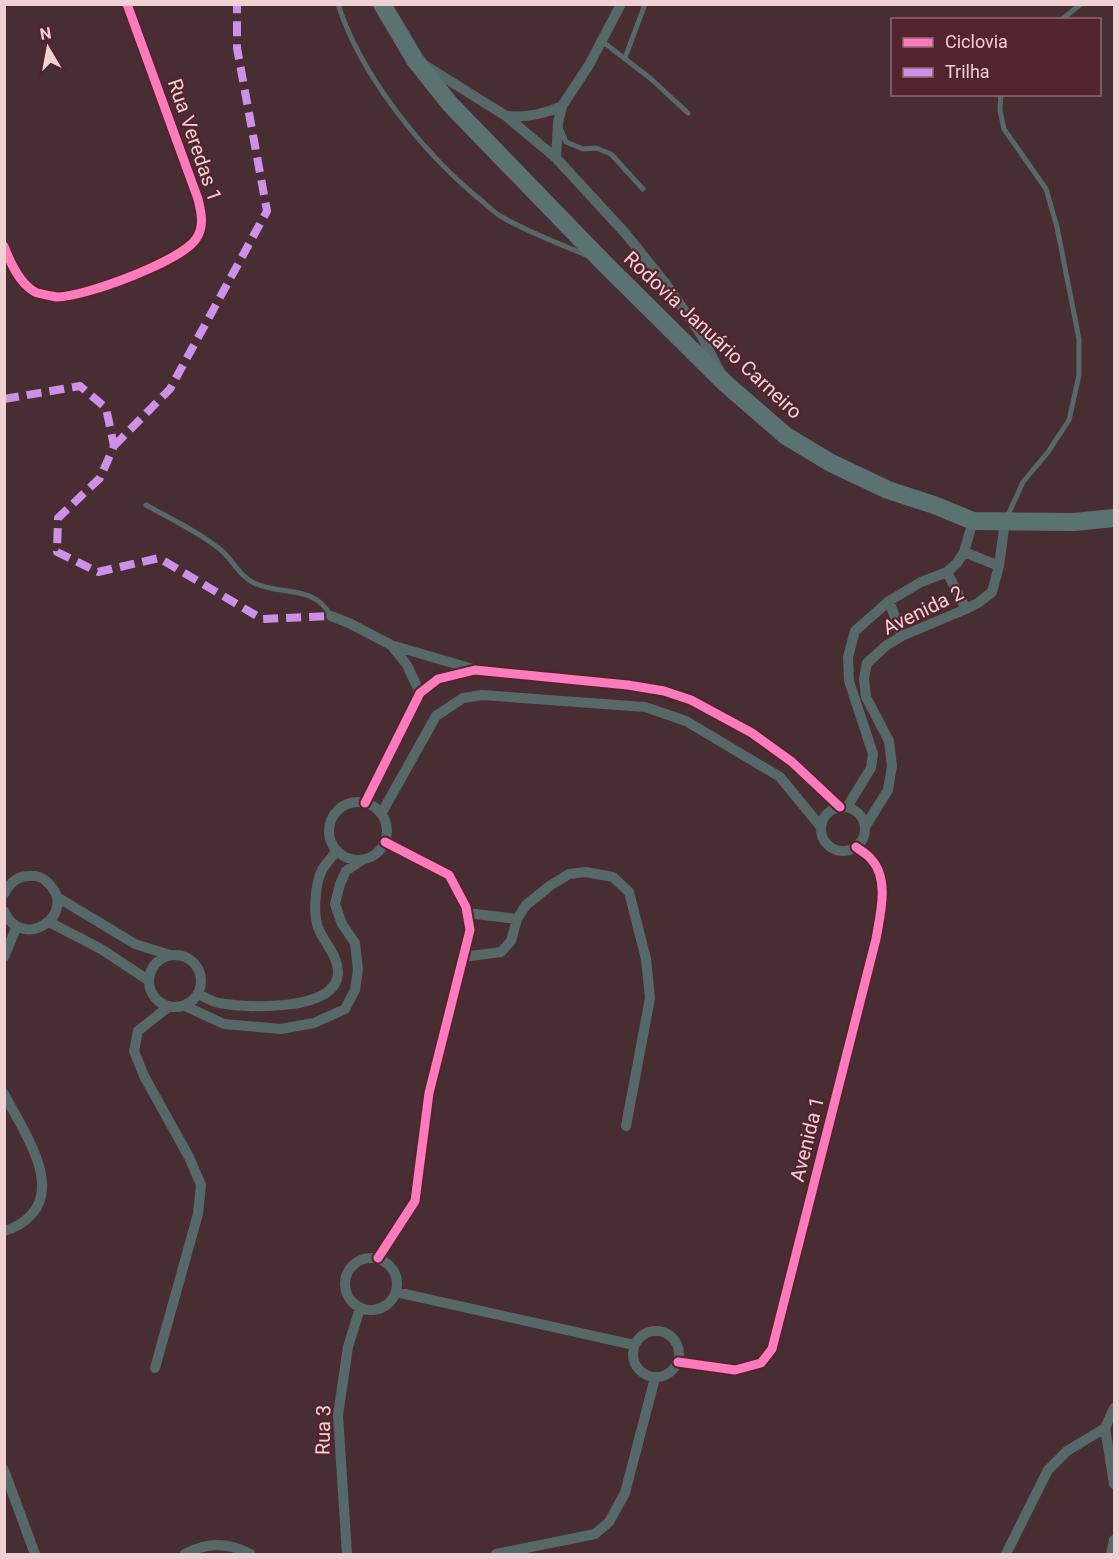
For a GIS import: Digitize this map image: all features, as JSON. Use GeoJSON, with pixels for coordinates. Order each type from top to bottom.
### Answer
{"type":"FeatureCollection","features":[{"type":"Feature","properties":{"kind":"highway","name":"Rodovia Januário Carneiro"},"geometry":{"type":"LineString","coordinates":[[382,4],[415,60],[450,104],[604,263],[726,384],[786,436],[831,463],[888,490],[973,521],[1074,522],[1114,518]]}},
{"type":"Feature","properties":{"kind":"street","name":"Rua Veredas 1"},"geometry":{"type":"LineString","coordinates":[[4,246],[13,270],[34,292],[57,297],[128,278],[187,249],[198,237],[202,222],[198,199],[128,4]]}},
{"type":"Feature","properties":{"kind":"street"},"geometry":{"type":"LineString","coordinates":[[556,158],[558,123],[562,106],[603,42],[621,4]]}},
{"type":"Feature","properties":{"kind":"street"},"geometry":{"type":"LineString","coordinates":[[415,60],[506,116],[556,158],[626,234],[666,284],[700,333],[726,384]]}},
{"type":"Feature","properties":{"kind":"street"},"geometry":{"type":"LineString","coordinates":[[506,116],[538,115],[562,106]]}},
{"type":"Feature","properties":{"kind":"street","name":"Avenida 2"},"geometry":{"type":"LineString","coordinates":[[843,807],[871,768],[873,754],[849,681],[848,657],[855,631],[889,601],[921,582],[947,572],[957,563],[964,552],[973,521]]}},
{"type":"Feature","properties":{"kind":"street","name":"Avenida 2"},"geometry":{"type":"LineString","coordinates":[[865,827],[888,790],[892,766],[889,741],[866,698],[864,679],[867,663],[887,645],[902,636],[966,609],[992,592],[999,566],[1005,521]]}},
{"type":"Feature","properties":{"kind":"street"},"geometry":{"type":"LineString","coordinates":[[964,552],[999,566]]}},
{"type":"Feature","properties":{"kind":"street"},"geometry":{"type":"LineString","coordinates":[[947,572],[966,609]]}},
{"type":"Feature","properties":{"kind":"street"},"geometry":{"type":"LineString","coordinates":[[889,601],[902,636]]}},
{"type":"Feature","properties":{"kind":"street"},"geometry":{"type":"LineString","coordinates":[[331,616],[391,645],[475,670],[628,685],[664,691],[691,700],[753,733],[792,762],[843,807],[859,814],[865,827],[862,842],[856,847],[842,851],[835,849],[824,840],[821,827],[780,777],[686,721],[645,707],[482,695],[462,698],[436,716],[381,814]]}},
{"type":"Feature","properties":{"kind":"street"},"geometry":{"type":"LineString","coordinates":[[391,645],[407,665],[420,693]]}},
{"type":"Feature","properties":{"kind":"street"},"geometry":{"type":"LineString","coordinates":[[365,802],[420,693],[438,679],[475,670]]}},
{"type":"Feature","properties":{"kind":"street"},"geometry":{"type":"LineString","coordinates":[[365,802],[381,814],[386,822],[387,832],[380,851],[362,860],[353,860],[336,852],[328,835],[332,817],[337,810],[345,804],[365,802]]}},
{"type":"Feature","properties":{"kind":"street"},"geometry":{"type":"LineString","coordinates":[[821,827],[827,814],[843,807]]}},
{"type":"Feature","properties":{"kind":"street"},"geometry":{"type":"LineString","coordinates":[[378,1258],[415,1201],[429,1093],[470,930],[466,907],[449,875],[385,842]]}},
{"type":"Feature","properties":{"kind":"street","name":"Avenida 1"},"geometry":{"type":"LineString","coordinates":[[678,1362],[735,1370],[761,1363],[772,1349],[876,939],[882,896],[880,875],[872,860],[856,847]]}},
{"type":"Feature","properties":{"kind":"street"},"geometry":{"type":"LineString","coordinates":[[198,994],[216,1003],[253,1007],[312,1001],[334,986],[338,974],[336,960],[318,930],[315,900],[322,870],[336,852]]}},
{"type":"Feature","properties":{"kind":"street"},"geometry":{"type":"LineString","coordinates":[[185,1005],[224,1024],[281,1029],[314,1023],[345,1009],[355,990],[358,970],[355,943],[342,924],[335,904],[346,872],[362,860]]}},
{"type":"Feature","properties":{"kind":"street"},"geometry":{"type":"LineString","coordinates":[[464,957],[501,952],[511,941],[517,919],[526,905],[569,874],[586,872],[614,877],[629,892],[646,958],[650,998],[626,1126]]}},
{"type":"Feature","properties":{"kind":"street"},"geometry":{"type":"LineString","coordinates":[[4,894],[9,881],[21,877],[39,877],[47,881],[57,897],[135,944],[170,955],[178,955],[194,962],[201,978],[198,994],[193,1001],[185,1005],[168,1006],[153,997],[149,989],[150,971],[155,964],[170,955]]}},
{"type":"Feature","properties":{"kind":"street"},"geometry":{"type":"LineString","coordinates":[[4,911],[10,921],[17,926],[34,929],[49,922],[57,906],[57,897]]}},
{"type":"Feature","properties":{"kind":"street"},"geometry":{"type":"LineString","coordinates":[[467,913],[517,919]]}},
{"type":"Feature","properties":{"kind":"street"},"geometry":{"type":"LineString","coordinates":[[49,922],[101,949],[148,980]]}},
{"type":"Feature","properties":{"kind":"street"},"geometry":{"type":"LineString","coordinates":[[4,957],[17,926]]}},
{"type":"Feature","properties":{"kind":"street"},"geometry":{"type":"LineString","coordinates":[[155,1368],[198,1214],[201,1185],[189,1157],[144,1076],[134,1051],[138,1031],[168,1006]]}},
{"type":"Feature","properties":{"kind":"street"},"geometry":{"type":"LineString","coordinates":[[4,1095],[39,1161],[43,1187],[38,1208],[27,1219],[12,1229],[4,1231]]}},
{"type":"Feature","properties":{"kind":"street"},"geometry":{"type":"LineString","coordinates":[[369,1258],[378,1258],[392,1268],[398,1284],[396,1292],[386,1306],[378,1310],[360,1308],[348,1297],[345,1280],[353,1264],[369,1258]]}},
{"type":"Feature","properties":{"kind":"street"},"geometry":{"type":"LineString","coordinates":[[396,1292],[634,1344]]}},
{"type":"Feature","properties":{"kind":"street","name":"Rua 3"},"geometry":{"type":"LineString","coordinates":[[347,1554],[338,1415],[348,1347],[360,1308]]}},
{"type":"Feature","properties":{"kind":"street"},"geometry":{"type":"LineString","coordinates":[[661,1331],[669,1334],[678,1346],[678,1362],[669,1374],[655,1378],[641,1372],[636,1366],[634,1344],[645,1333],[661,1331]]}},
{"type":"Feature","properties":{"kind":"street"},"geometry":{"type":"LineString","coordinates":[[496,1554],[596,1534],[609,1522],[625,1493],[655,1378]]}},
{"type":"Feature","properties":{"kind":"street"},"geometry":{"type":"LineString","coordinates":[[1006,1554],[1048,1470],[1067,1451],[1104,1428],[1114,1408]]}},
{"type":"Feature","properties":{"kind":"street"},"geometry":{"type":"LineString","coordinates":[[1104,1428],[1114,1485]]}},
{"type":"Feature","properties":{"kind":"street"},"geometry":{"type":"LineString","coordinates":[[4,1470],[35,1554]]}},
{"type":"Feature","properties":{"kind":"street"},"geometry":{"type":"LineString","coordinates":[[1111,1554],[1114,1540]]}},
{"type":"Feature","properties":{"kind":"street"},"geometry":{"type":"LineString","coordinates":[[185,1554],[198,1547],[217,1545],[250,1554]]}},
{"type":"Feature","properties":{"kind":"lane"},"geometry":{"type":"LineString","coordinates":[[338,4],[368,69],[410,129],[459,182],[501,217],[604,263]]}},
{"type":"Feature","properties":{"kind":"lane"},"geometry":{"type":"LineString","coordinates":[[625,58],[645,4]]}},
{"type":"Feature","properties":{"kind":"lane"},"geometry":{"type":"LineString","coordinates":[[1064,18],[1081,4]]}},
{"type":"Feature","properties":{"kind":"lane"},"geometry":{"type":"LineString","coordinates":[[603,42],[625,58],[688,113]]}},
{"type":"Feature","properties":{"kind":"lane"},"geometry":{"type":"LineString","coordinates":[[1001,96],[1000,110],[1004,129],[1046,189],[1057,227],[1079,339],[1079,375],[1069,420],[1048,452],[1023,482],[1005,521]]}},
{"type":"Feature","properties":{"kind":"lane"},"geometry":{"type":"LineString","coordinates":[[558,123],[566,142],[583,149],[596,148],[610,154],[643,189]]}},
{"type":"Feature","properties":{"kind":"lane"},"geometry":{"type":"LineString","coordinates":[[146,505],[223,551],[252,583],[308,595],[319,600],[331,616]]}},
{"type":"Feature","properties":{"kind":"marked path"},"geometry":{"type":"LineString","coordinates":[[114,446],[170,389],[267,211],[237,48],[237,4]]}},
{"type":"Feature","properties":{"kind":"marked path"},"geometry":{"type":"LineString","coordinates":[[4,399],[80,386],[106,408],[114,446],[100,478],[58,518],[57,552],[98,572],[159,558],[262,619],[331,616]]}},
{"type":"Feature","properties":{"kind":"cycle path"},"geometry":{"type":"LineString","coordinates":[[4,246],[12,265],[29,288],[35,292],[57,297],[88,291],[153,267],[187,248],[199,234],[201,219],[198,199],[127,4]]}},
{"type":"Feature","properties":{"kind":"cycle path"},"geometry":{"type":"LineString","coordinates":[[365,803],[420,693],[438,679],[475,670],[628,685],[664,691],[691,700],[752,733],[792,762],[840,807]]}},
{"type":"Feature","properties":{"kind":"cycle path"},"geometry":{"type":"LineString","coordinates":[[378,1258],[415,1201],[429,1093],[470,930],[466,907],[449,875],[385,842]]}},
{"type":"Feature","properties":{"kind":"cycle path"},"geometry":{"type":"LineString","coordinates":[[678,1362],[735,1370],[761,1363],[772,1349],[880,919],[882,887],[877,867],[866,854],[856,847]]}}]}
